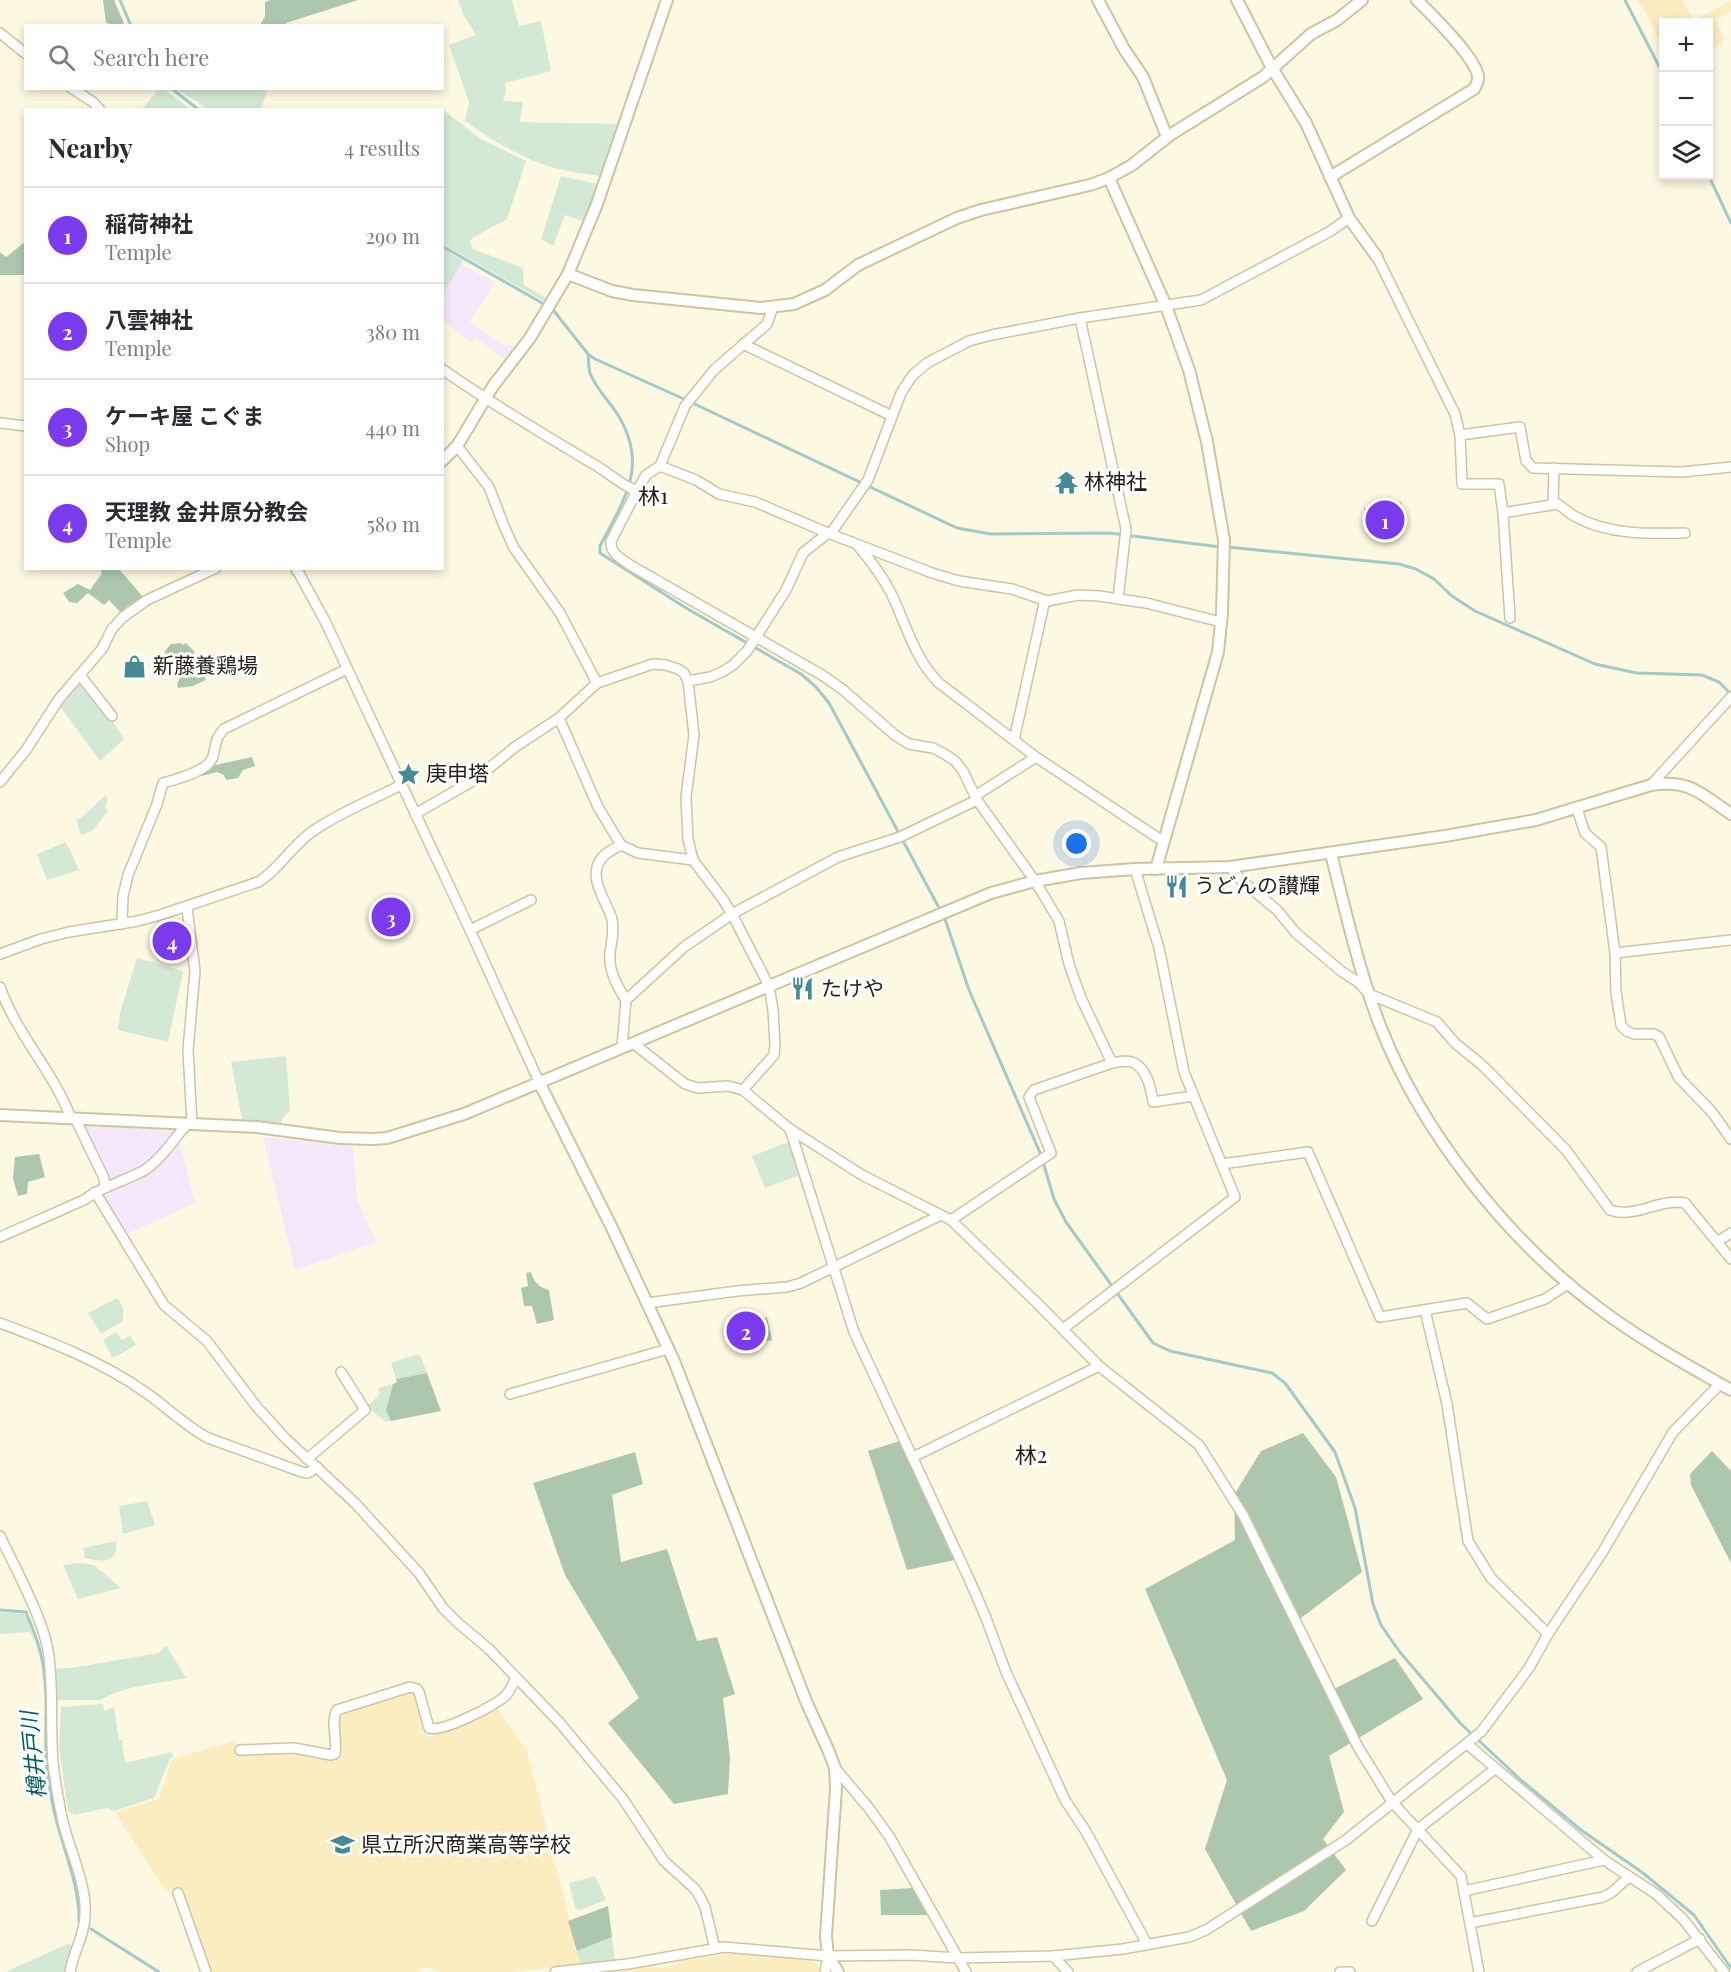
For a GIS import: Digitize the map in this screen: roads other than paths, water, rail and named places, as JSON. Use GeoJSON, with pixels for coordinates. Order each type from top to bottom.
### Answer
{"type":"FeatureCollection","features":[{"type":"Feature","properties":{"kind":"street"},"geometry":{"type":"LineString","coordinates":[[444,459],[457,446],[501,374],[534,331],[568,274],[597,204],[667,0]]}},
{"type":"Feature","properties":{"kind":"street"},"geometry":{"type":"LineString","coordinates":[[1098,0],[1124,49],[1143,77],[1167,137]]}},
{"type":"Feature","properties":{"kind":"street"},"geometry":{"type":"LineString","coordinates":[[1237,0],[1272,68],[1306,123],[1349,218],[1377,257],[1455,414],[1460,435],[1462,484],[1499,484],[1510,618]]}},
{"type":"Feature","properties":{"kind":"street"},"geometry":{"type":"LineString","coordinates":[[568,274],[612,291],[633,295],[773,308],[794,304],[812,297],[858,265],[957,218],[981,210],[1090,185],[1108,178],[1132,165],[1167,137],[1263,77],[1311,34],[1337,20],[1362,0]]}},
{"type":"Feature","properties":{"kind":"street"},"geometry":{"type":"LineString","coordinates":[[1330,177],[1474,89],[1477,84],[1478,74],[1460,45],[1417,0]]}},
{"type":"Feature","properties":{"kind":"street"},"geometry":{"type":"LineString","coordinates":[[0,33],[24,52]]}},
{"type":"Feature","properties":{"kind":"street"},"geometry":{"type":"LineString","coordinates":[[74,90],[98,108]]}},
{"type":"Feature","properties":{"kind":"street"},"geometry":{"type":"LineString","coordinates":[[1108,178],[1166,306],[1189,370],[1207,442],[1224,540],[1221,622],[1212,678],[1156,868]]}},
{"type":"Feature","properties":{"kind":"street"},"geometry":{"type":"LineString","coordinates":[[688,681],[722,672],[747,651],[786,590],[803,553],[830,533],[868,480],[901,393],[912,376],[927,363],[969,341],[992,335],[1080,318],[1201,300],[1213,296],[1329,232],[1349,218]]}},
{"type":"Feature","properties":{"kind":"street"},"geometry":{"type":"LineString","coordinates":[[773,308],[767,324],[714,370],[684,406],[660,466],[646,475],[611,541],[613,553],[822,675],[842,688],[896,736],[909,744],[933,748],[955,761],[963,771],[976,798],[1035,881],[1059,921],[1069,964],[1081,998],[1112,1064]]}},
{"type":"Feature","properties":{"kind":"street"},"geometry":{"type":"LineString","coordinates":[[1080,318],[1126,529],[1118,599]]}},
{"type":"Feature","properties":{"kind":"street"},"geometry":{"type":"LineString","coordinates":[[743,344],[892,416]]}},
{"type":"Feature","properties":{"kind":"street"},"geometry":{"type":"LineString","coordinates":[[444,370],[485,400],[593,463],[625,487],[637,491]]}},
{"type":"Feature","properties":{"kind":"street"},"geometry":{"type":"LineString","coordinates":[[0,423],[24,426]]}},
{"type":"Feature","properties":{"kind":"street"},"geometry":{"type":"LineString","coordinates":[[1460,435],[1520,427],[1526,461],[1533,468],[1682,472],[1731,466]]}},
{"type":"Feature","properties":{"kind":"street"},"geometry":{"type":"LineString","coordinates":[[457,446],[489,487],[514,548],[560,613],[597,683]]}},
{"type":"Feature","properties":{"kind":"street"},"geometry":{"type":"LineString","coordinates":[[660,466],[696,480],[720,494],[755,502],[858,545],[959,581],[1012,589],[1047,601],[1078,595],[1146,603],[1221,622]]}},
{"type":"Feature","properties":{"kind":"street"},"geometry":{"type":"LineString","coordinates":[[1552,504],[1554,468]]}},
{"type":"Feature","properties":{"kind":"street"},"geometry":{"type":"LineString","coordinates":[[1503,513],[1557,504],[1574,517],[1601,527],[1648,534],[1684,533]]}},
{"type":"Feature","properties":{"kind":"street"},"geometry":{"type":"LineString","coordinates":[[858,545],[874,565],[889,590],[912,644],[927,671],[939,683],[1036,756],[1164,842]]}},
{"type":"Feature","properties":{"kind":"street"},"geometry":{"type":"LineString","coordinates":[[0,782],[26,750],[59,699],[102,649],[112,629],[134,607],[212,570]]}},
{"type":"Feature","properties":{"kind":"street"},"geometry":{"type":"LineString","coordinates":[[298,570],[325,621],[539,1082],[647,1302],[736,1516],[806,1701],[835,1768],[889,1836],[966,1972]]}},
{"type":"Feature","properties":{"kind":"street"},"geometry":{"type":"LineString","coordinates":[[1014,740],[1044,604],[1047,601]]}},
{"type":"Feature","properties":{"kind":"street"},"geometry":{"type":"LineString","coordinates":[[415,814],[477,779],[515,747],[559,718],[597,683],[653,664],[666,665],[684,674],[688,681],[694,735],[686,797],[688,839],[693,860],[732,914],[769,986],[773,1011],[774,1055],[743,1090]]}},
{"type":"Feature","properties":{"kind":"street"},"geometry":{"type":"LineString","coordinates":[[122,924],[123,896],[128,874],[157,804],[163,783],[208,766],[213,757],[216,739],[224,729],[347,669]]}},
{"type":"Feature","properties":{"kind":"street"},"geometry":{"type":"LineString","coordinates":[[80,675],[112,716]]}},
{"type":"Feature","properties":{"kind":"street"},"geometry":{"type":"LineString","coordinates":[[1651,785],[1730,698]]}},
{"type":"Feature","properties":{"kind":"street"},"geometry":{"type":"LineString","coordinates":[[559,718],[598,807],[621,845],[638,854],[693,860]]}},
{"type":"Feature","properties":{"kind":"street"},"geometry":{"type":"LineString","coordinates":[[626,1000],[684,947],[732,914],[838,857],[900,837],[976,798],[1036,756]]}},
{"type":"Feature","properties":{"kind":"street"},"geometry":{"type":"LineString","coordinates":[[0,1115],[257,1127],[356,1139],[387,1138],[464,1114],[949,910],[991,893],[1035,881],[1081,873],[1135,869],[1230,867],[1445,836],[1536,820],[1666,782],[1698,789],[1731,814]]}},
{"type":"Feature","properties":{"kind":"street"},"geometry":{"type":"LineString","coordinates":[[0,954],[41,939],[69,932],[138,921],[187,908],[265,878],[293,846],[313,830],[401,785]]}},
{"type":"Feature","properties":{"kind":"street"},"geometry":{"type":"LineString","coordinates":[[1576,809],[1585,833],[1601,847],[1615,953],[1616,992],[1621,1025],[1626,1031],[1634,1034],[1654,1034],[1659,1037],[1679,1078],[1712,1112],[1731,1139]]}},
{"type":"Feature","properties":{"kind":"street"},"geometry":{"type":"LineString","coordinates":[[621,845],[605,854],[599,861],[596,880],[613,925],[611,971],[626,1000],[628,1045]]}},
{"type":"Feature","properties":{"kind":"street"},"geometry":{"type":"LineString","coordinates":[[1330,854],[1381,1030],[1413,1095],[1456,1161],[1496,1213],[1568,1284],[1596,1307],[1660,1350],[1731,1390]]}},
{"type":"Feature","properties":{"kind":"street"},"geometry":{"type":"LineString","coordinates":[[1230,867],[1242,881],[1277,910],[1296,933],[1328,961],[1358,982],[1369,994],[1437,1022],[1455,1043],[1482,1065],[1566,1150],[1610,1210],[1630,1213],[1670,1202],[1686,1203],[1731,1259]]}},
{"type":"Feature","properties":{"kind":"street"},"geometry":{"type":"LineString","coordinates":[[1063,1329],[1235,1197],[1184,1072],[1159,948],[1135,869]]}},
{"type":"Feature","properties":{"kind":"street"},"geometry":{"type":"LineString","coordinates":[[470,930],[531,900]]}},
{"type":"Feature","properties":{"kind":"street"},"geometry":{"type":"LineString","coordinates":[[0,1237],[84,1200],[95,1192],[144,1170],[190,1124],[188,1049],[195,971],[187,908]]}},
{"type":"Feature","properties":{"kind":"street"},"geometry":{"type":"LineString","coordinates":[[1615,953],[1731,940]]}},
{"type":"Feature","properties":{"kind":"street"},"geometry":{"type":"LineString","coordinates":[[0,987],[21,1032],[61,1092],[104,1178],[105,1188]]}},
{"type":"Feature","properties":{"kind":"street"},"geometry":{"type":"LineString","coordinates":[[628,1045],[685,1084],[698,1088],[728,1086],[743,1090],[790,1130],[862,1175],[951,1220],[1099,1366],[1198,1446],[1243,1515],[1358,1747],[1392,1802],[1461,1876],[1479,1972]]}},
{"type":"Feature","properties":{"kind":"street"},"geometry":{"type":"LineString","coordinates":[[951,1220],[1051,1153],[1029,1097],[1034,1090],[1125,1061],[1132,1062],[1138,1067],[1150,1086],[1153,1102],[1193,1096]]}},
{"type":"Feature","properties":{"kind":"street"},"geometry":{"type":"LineString","coordinates":[[790,1130],[854,1332],[982,1608],[1006,1672],[1065,1800],[1085,1830],[1147,1944]]}},
{"type":"Feature","properties":{"kind":"street"},"geometry":{"type":"LineString","coordinates":[[1222,1164],[1308,1152],[1380,1317],[1467,1303],[1487,1319],[1545,1299],[1568,1284]]}},
{"type":"Feature","properties":{"kind":"street"},"geometry":{"type":"LineString","coordinates":[[95,1192],[164,1305],[207,1341],[256,1406],[286,1439],[355,1503],[419,1573],[443,1608],[489,1649],[560,1724],[622,1799],[664,1861],[694,1889],[705,1907],[715,1948]]}},
{"type":"Feature","properties":{"kind":"street"},"geometry":{"type":"LineString","coordinates":[[647,1302],[787,1287],[801,1283],[941,1215]]}},
{"type":"Feature","properties":{"kind":"street"},"geometry":{"type":"LineString","coordinates":[[1718,1241],[1731,1233]]}},
{"type":"Feature","properties":{"kind":"street"},"geometry":{"type":"LineString","coordinates":[[1425,1310],[1433,1334],[1447,1404],[1468,1541],[1491,1578],[1548,1634]]}},
{"type":"Feature","properties":{"kind":"street"},"geometry":{"type":"LineString","coordinates":[[0,1323],[81,1355],[116,1373],[208,1438],[302,1472],[308,1473],[317,1467]]}},
{"type":"Feature","properties":{"kind":"street"},"geometry":{"type":"LineString","coordinates":[[510,1394],[668,1349]]}},
{"type":"Feature","properties":{"kind":"street"},"geometry":{"type":"LineString","coordinates":[[913,1457],[1099,1366]]}},
{"type":"Feature","properties":{"kind":"street"},"geometry":{"type":"LineString","coordinates":[[307,1459],[365,1410],[341,1372]]}},
{"type":"Feature","properties":{"kind":"street"},"geometry":{"type":"LineString","coordinates":[[555,1972],[628,1964],[715,1948],[828,1956],[912,1955],[957,1958],[1053,1956],[1124,1949],[1189,1938],[1206,1930],[1346,1840],[1481,1732],[1529,1668],[1548,1634],[1602,1553],[1674,1432],[1720,1384]]}},
{"type":"Feature","properties":{"kind":"street"},"geometry":{"type":"LineString","coordinates":[[0,1536],[37,1617],[47,1647],[52,1692],[53,1762],[65,1830],[80,1880],[86,1913],[70,1972]]}},
{"type":"Feature","properties":{"kind":"street"},"geometry":{"type":"LineString","coordinates":[[240,1750],[294,1748],[334,1754],[336,1745],[334,1715],[337,1710],[410,1687],[414,1687],[419,1692],[429,1728],[438,1729],[481,1711],[505,1697],[516,1678]]}},
{"type":"Feature","properties":{"kind":"street"},"geometry":{"type":"LineString","coordinates":[[1467,1744],[1604,1860],[1656,1894],[1683,1919],[1724,1972]]}},
{"type":"Feature","properties":{"kind":"street"},"geometry":{"type":"LineString","coordinates":[[825,1972],[828,1956],[826,1936],[836,1788],[835,1768]]}},
{"type":"Feature","properties":{"kind":"street"},"geometry":{"type":"LineString","coordinates":[[1372,1921],[1418,1829],[1495,1769]]}},
{"type":"Feature","properties":{"kind":"street"},"geometry":{"type":"LineString","coordinates":[[1464,1891],[1604,1860]]}},
{"type":"Feature","properties":{"kind":"street"},"geometry":{"type":"LineString","coordinates":[[1470,1923],[1603,1897],[1629,1877]]}},
{"type":"Feature","properties":{"kind":"street"},"geometry":{"type":"LineString","coordinates":[[178,1893],[206,1972]]}},
{"type":"Feature","properties":{"kind":"street"},"geometry":{"type":"LineString","coordinates":[[1637,1972],[1700,1940]]}},
{"type":"Feature","properties":{"kind":"street"},"geometry":{"type":"LineString","coordinates":[[828,1956],[838,1972]]}},
{"type":"Feature","properties":{"kind":"street"},"geometry":{"type":"LineString","coordinates":[[1053,1956],[1068,1972]]}},
{"type":"Feature","properties":{"kind":"street"},"geometry":{"type":"LineString","coordinates":[[1340,1972],[1350,1972]]}},
{"type":"Feature","properties":{"kind":"waterway"},"geometry":{"type":"LineString","coordinates":[[120,0],[130,24]]}},
{"type":"Feature","properties":{"kind":"waterway"},"geometry":{"type":"LineString","coordinates":[[1625,0],[1662,72]]}},
{"type":"Feature","properties":{"kind":"waterway"},"geometry":{"type":"LineString","coordinates":[[174,90],[196,108]]}},
{"type":"Feature","properties":{"kind":"waterway"},"geometry":{"type":"LineString","coordinates":[[1711,180],[1731,223]]}},
{"type":"Feature","properties":{"kind":"waterway"},"geometry":{"type":"LineString","coordinates":[[444,247],[542,303]]}},
{"type":"Feature","properties":{"kind":"waterway"},"geometry":{"type":"LineString","coordinates":[[554,311],[588,354],[595,359],[957,528],[991,534],[1109,533],[1220,547]]}},
{"type":"Feature","properties":{"kind":"waterway"},"geometry":{"type":"LineString","coordinates":[[588,354],[589,371],[592,378],[616,412],[626,431],[631,448],[630,481],[618,512],[600,546],[600,553],[686,608],[801,674],[829,703],[945,919],[969,990],[1041,1155],[1054,1199],[1066,1222],[1153,1343],[1170,1351],[1272,1373],[1285,1383],[1335,1452],[1355,1508],[1373,1604],[1381,1625],[1399,1651],[1461,1724],[1521,1780],[1581,1830],[1643,1873],[1694,1915],[1731,1968]]}},
{"type":"Feature","properties":{"kind":"waterway"},"geometry":{"type":"LineString","coordinates":[[1227,547],[1399,564],[1416,569],[1434,579],[1452,596],[1475,611],[1595,664],[1637,673],[1702,675],[1719,682],[1731,694]]}},
{"type":"Feature","properties":{"kind":"waterway","name":"樽井戸川"},"geometry":{"type":"LineString","coordinates":[[0,1610],[26,1612],[40,1649],[46,1692],[48,1778],[55,1816],[73,1876],[79,1922]]}},
{"type":"Feature","properties":{"kind":"waterway","name":"樽井戸川"},"geometry":{"type":"LineString","coordinates":[[91,1929],[159,1972]]}},
{"type":"Feature","properties":{"kind":"place","name":"林神社"},"geometry":{"type":"Point","coordinates":[1066,482]}},
{"type":"Feature","properties":{"kind":"place","name":"稲荷神社"},"geometry":{"type":"Point","coordinates":[1385,520]}},
{"type":"Feature","properties":{"kind":"place","name":"新藤養鶏場"},"geometry":{"type":"Point","coordinates":[135,666]}},
{"type":"Feature","properties":{"kind":"place","name":"庚申塔"},"geometry":{"type":"Point","coordinates":[408,774]}},
{"type":"Feature","properties":{"kind":"place","name":"うどんの讃輝"},"geometry":{"type":"Point","coordinates":[1176,886]}},
{"type":"Feature","properties":{"kind":"place","name":"ケーキ屋 こぐま"},"geometry":{"type":"Point","coordinates":[391,917]}},
{"type":"Feature","properties":{"kind":"place","name":"天理教 金井原分教会"},"geometry":{"type":"Point","coordinates":[172,941]}},
{"type":"Feature","properties":{"kind":"place","name":"たけや"},"geometry":{"type":"Point","coordinates":[803,989]}},
{"type":"Feature","properties":{"kind":"place","name":"八雲神社"},"geometry":{"type":"Point","coordinates":[746,1331]}},
{"type":"Feature","properties":{"kind":"place","name":"県立所沢商業高等学校"},"geometry":{"type":"Point","coordinates":[343,1845]}},
{"type":"Feature","properties":{"kind":"district","name":"林1"},"geometry":{"type":"Point","coordinates":[653,496]}},
{"type":"Feature","properties":{"kind":"district","name":"林2"},"geometry":{"type":"Point","coordinates":[1031,1455]}}]}
